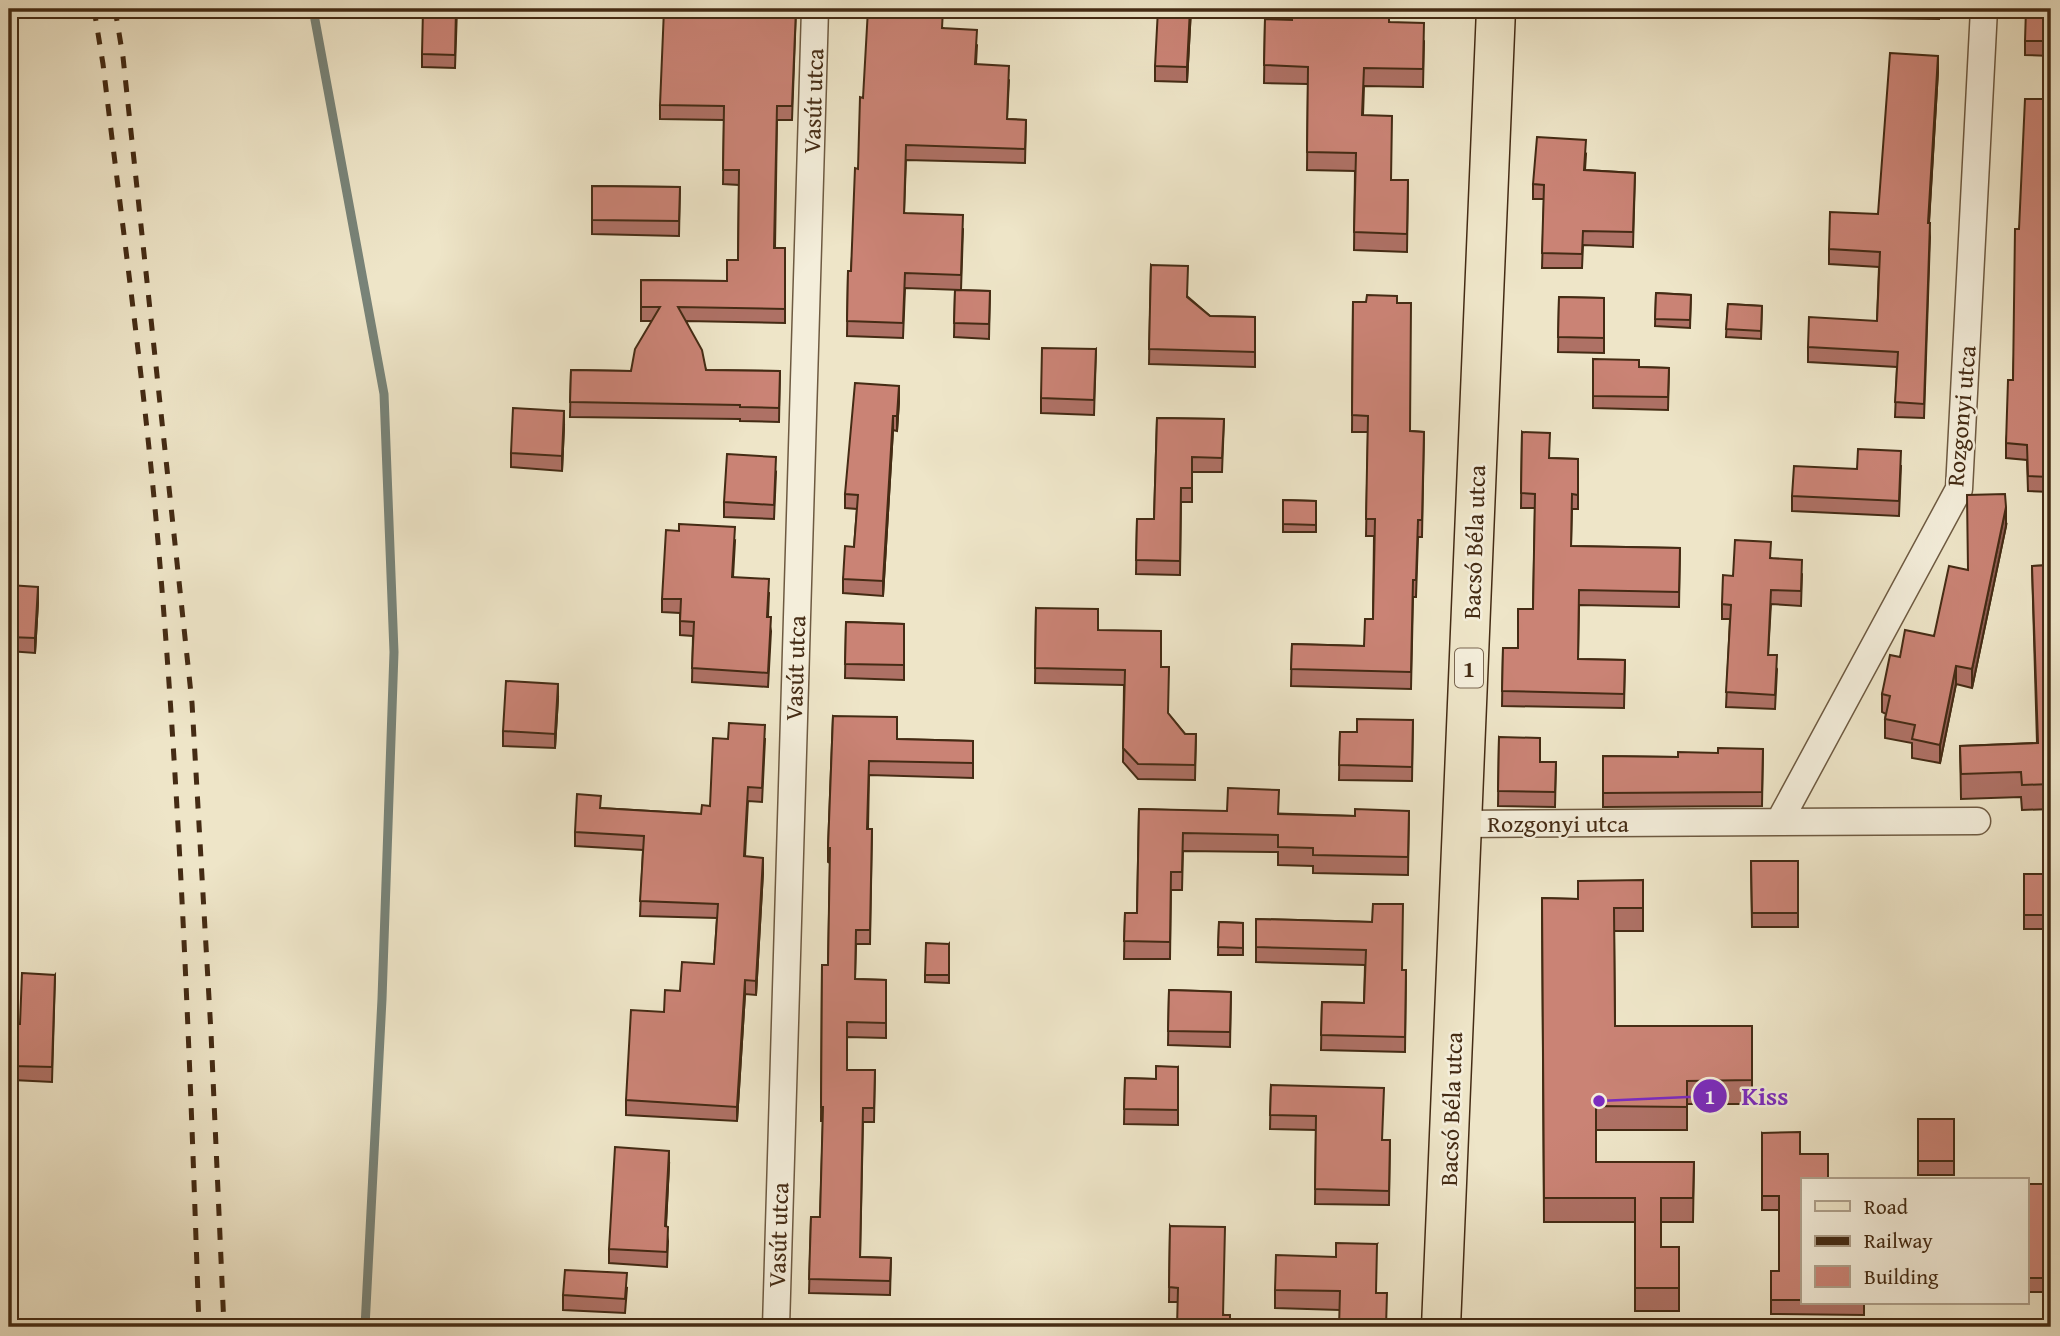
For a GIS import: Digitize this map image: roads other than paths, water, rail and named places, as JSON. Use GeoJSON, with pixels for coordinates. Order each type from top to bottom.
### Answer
{"type":"FeatureCollection","features":[{"type":"Feature","properties":{"kind":"main road","name":"Bacsó Béla utca"},"geometry":{"type":"LineString","coordinates":[[1441,1327],[1496,9]]}},
{"type":"Feature","properties":{"kind":"street","name":"Vasút utca"},"geometry":{"type":"LineString","coordinates":[[776,1327],[816,9]]}},
{"type":"Feature","properties":{"kind":"street","name":"Rozgonyi utca"},"geometry":{"type":"LineString","coordinates":[[1779,822],[1959,489],[1984,9]]}},
{"type":"Feature","properties":{"kind":"street","name":"Rozgonyi utca"},"geometry":{"type":"LineString","coordinates":[[1462,824],[1977,821]]}},
{"type":"Feature","properties":{"kind":"waterway"},"geometry":{"type":"LineString","coordinates":[[313,9],[384,394],[394,652],[382,999],[365,1327]]}},
{"type":"Feature","properties":{"kind":"railway"},"geometry":{"type":"LineString","coordinates":[[94,9],[138,348],[156,519],[172,721],[183,923],[199,1327]]}},
{"type":"Feature","properties":{"kind":"railway"},"geometry":{"type":"LineString","coordinates":[[115,9],[123,57],[192,703],[224,1327]]}},
{"type":"Feature","properties":{"kind":"place","name":"Kiss"},"geometry":{"type":"Point","coordinates":[1599,1101]}}]}
